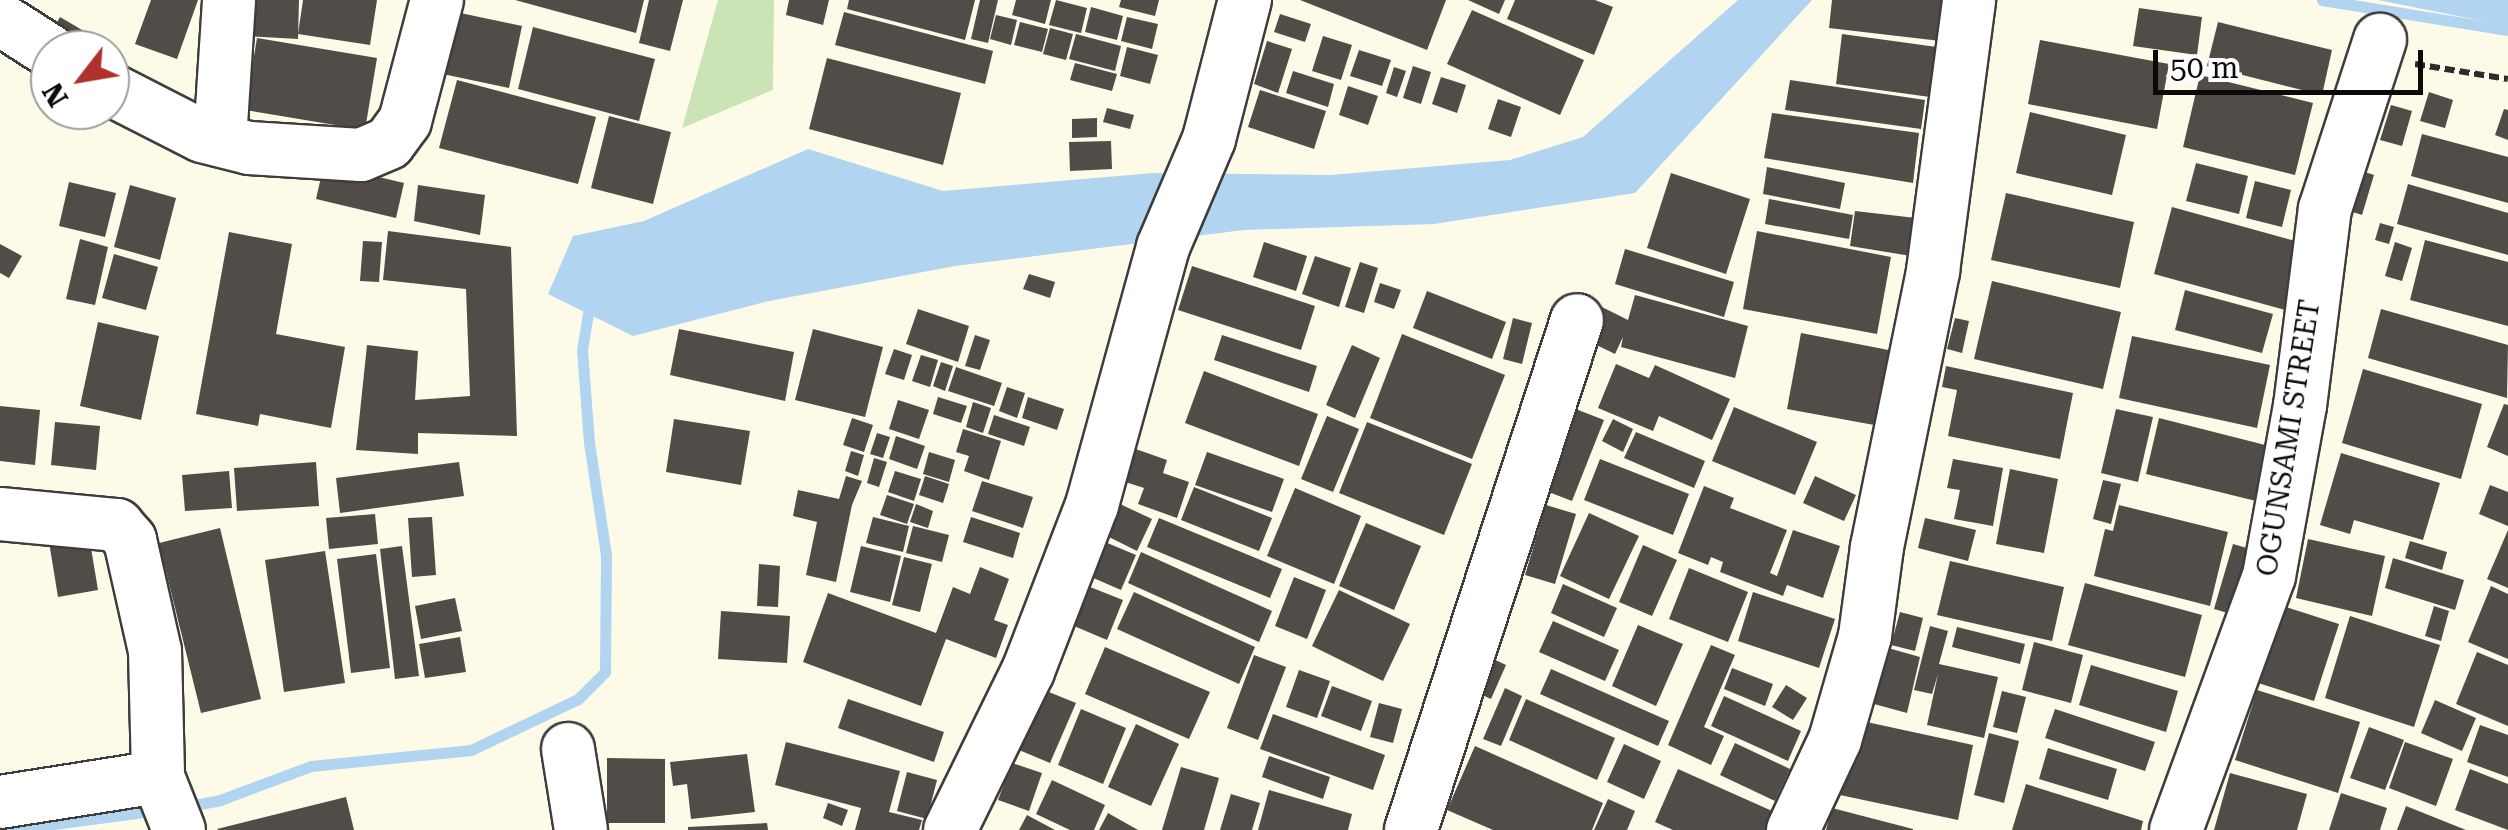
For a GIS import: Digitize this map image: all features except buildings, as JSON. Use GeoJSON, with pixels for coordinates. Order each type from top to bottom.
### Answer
{"type":"FeatureCollection","features":[{"type":"Feature","properties":{"kind":"street"},"geometry":{"type":"LineString","coordinates":[[220,140],[230,0]]}},
{"type":"Feature","properties":{"kind":"street"},"geometry":{"type":"LineString","coordinates":[[130,99],[202,136],[250,148],[361,154],[389,143],[405,121],[437,0]]}},
{"type":"Feature","properties":{"kind":"street"},"geometry":{"type":"LineString","coordinates":[[950,830],[1028,671],[1092,505],[1163,247],[1209,139],[1245,0]]}},
{"type":"Feature","properties":{"kind":"street"},"geometry":{"type":"LineString","coordinates":[[1793,830],[1836,740],[1865,636],[1878,547],[1933,271],[1969,0]]}},
{"type":"Feature","properties":{"kind":"street"},"geometry":{"type":"LineString","coordinates":[[0,19],[30,38]]}},
{"type":"Feature","properties":{"kind":"street","name":"OGUNSAMI STREET"},"geometry":{"type":"LineString","coordinates":[[2176,830],[2269,576],[2300,406],[2324,209],[2376,49]]}},
{"type":"Feature","properties":{"kind":"street"},"geometry":{"type":"LineString","coordinates":[[1410,830],[1577,320]]}},
{"type":"Feature","properties":{"kind":"street"},"geometry":{"type":"LineString","coordinates":[[0,514],[117,525],[130,540],[154,652],[167,798],[0,802]]}},
{"type":"Feature","properties":{"kind":"street"},"geometry":{"type":"LineString","coordinates":[[568,749],[580,830]]}},
{"type":"Feature","properties":{"kind":"path"},"geometry":{"type":"LineString","coordinates":[[2376,49],[2508,79]]}},
{"type":"Feature","properties":{"kind":"green space"},"geometry":{"type":"Polygon","coordinates":[[[718,0],[774,0],[773,90],[682,128],[718,0]]]}},
{"type":"Feature","properties":{"kind":"water"},"geometry":{"type":"Polygon","coordinates":[[[1738,0],[1812,0],[1635,193],[1434,224],[1244,230],[955,266],[769,301],[633,336],[548,294],[573,236],[644,221],[808,149],[943,191],[1153,173],[1330,175],[1510,160],[1583,137],[1738,0]]]}},
{"type":"Feature","properties":{"kind":"water"},"geometry":{"type":"Polygon","coordinates":[[[2378,0],[2508,0],[2508,26],[2378,0]]]}},
{"type":"Feature","properties":{"kind":"waterway"},"geometry":{"type":"LineString","coordinates":[[2322,0],[2508,30]]}},
{"type":"Feature","properties":{"kind":"waterway"},"geometry":{"type":"LineString","coordinates":[[182,807],[220,800],[311,766],[471,750],[578,699],[605,672],[606,555],[589,443],[582,350],[590,301]]}},
{"type":"Feature","properties":{"kind":"waterway"},"geometry":{"type":"LineString","coordinates":[[9,830],[159,810]]}}]}
